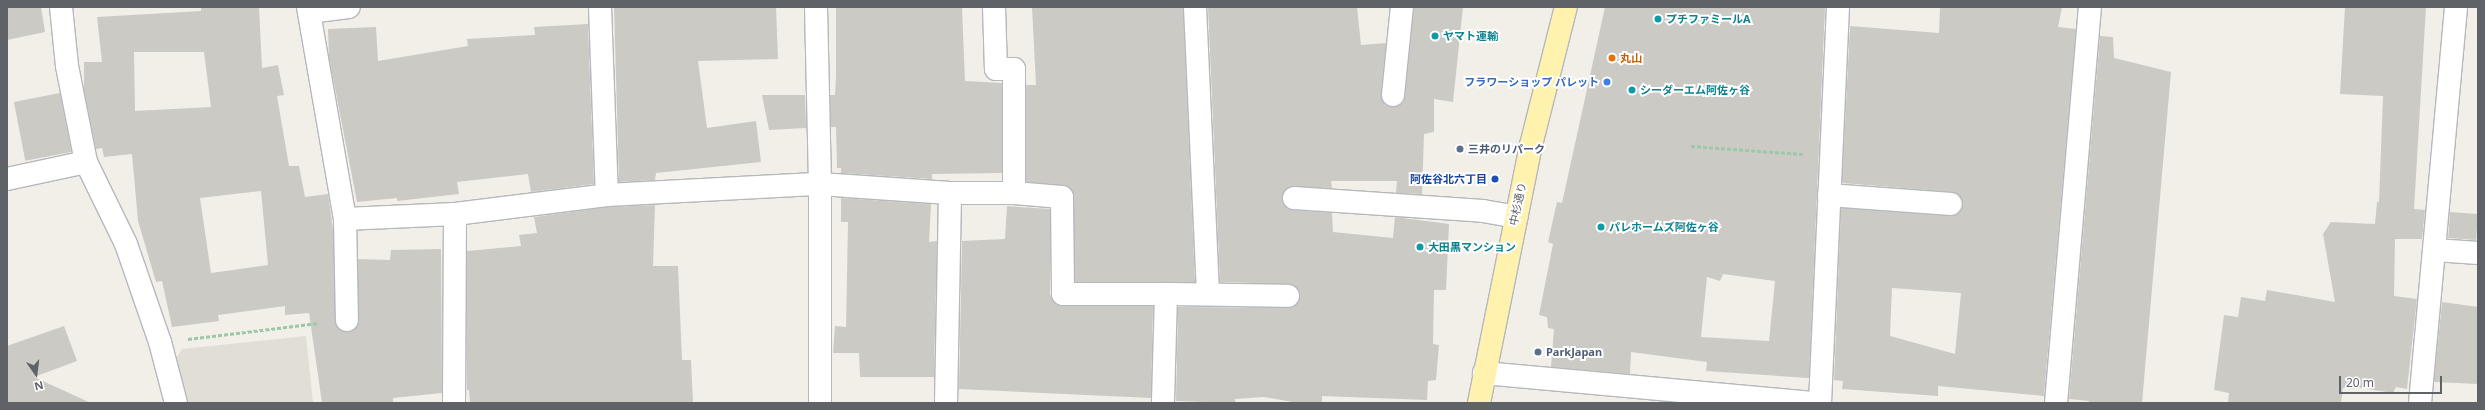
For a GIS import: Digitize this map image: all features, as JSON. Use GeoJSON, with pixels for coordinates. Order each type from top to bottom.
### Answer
{"type":"FeatureCollection","features":[{"type":"Feature","properties":{"kind":"main road","name":"中杉通り"},"geometry":{"type":"LineString","coordinates":[[1479,403],[1516,217],[1566,7]]}},
{"type":"Feature","properties":{"kind":"street"},"geometry":{"type":"LineString","coordinates":[[61,7],[67,66],[86,162],[126,244],[160,342],[176,403]]}},
{"type":"Feature","properties":{"kind":"street"},"geometry":{"type":"LineString","coordinates":[[347,320],[345,219],[309,9],[349,7]]}},
{"type":"Feature","properties":{"kind":"street"},"geometry":{"type":"LineString","coordinates":[[600,7],[608,195]]}},
{"type":"Feature","properties":{"kind":"street"},"geometry":{"type":"LineString","coordinates":[[816,7],[820,184],[820,403]]}},
{"type":"Feature","properties":{"kind":"street"},"geometry":{"type":"LineString","coordinates":[[994,7],[996,69],[1014,69],[1014,194]]}},
{"type":"Feature","properties":{"kind":"street"},"geometry":{"type":"LineString","coordinates":[[1195,7],[1208,293]]}},
{"type":"Feature","properties":{"kind":"street"},"geometry":{"type":"LineString","coordinates":[[1393,95],[1402,7]]}},
{"type":"Feature","properties":{"kind":"street"},"geometry":{"type":"LineString","coordinates":[[1820,403],[1838,7]]}},
{"type":"Feature","properties":{"kind":"street"},"geometry":{"type":"LineString","coordinates":[[2056,403],[2090,7]]}},
{"type":"Feature","properties":{"kind":"street"},"geometry":{"type":"LineString","coordinates":[[2420,403],[2436,250],[2456,7]]}},
{"type":"Feature","properties":{"kind":"street"},"geometry":{"type":"LineString","coordinates":[[7,179],[86,162]]}},
{"type":"Feature","properties":{"kind":"street"},"geometry":{"type":"LineString","coordinates":[[345,219],[455,214],[608,195],[820,184],[950,193],[1014,194],[1062,198],[1063,294],[1208,293],[1288,296]]}},
{"type":"Feature","properties":{"kind":"street"},"geometry":{"type":"LineString","coordinates":[[946,403],[950,193]]}},
{"type":"Feature","properties":{"kind":"street"},"geometry":{"type":"LineString","coordinates":[[1829,195],[1951,204]]}},
{"type":"Feature","properties":{"kind":"street"},"geometry":{"type":"LineString","coordinates":[[1294,198],[1483,211],[1516,217]]}},
{"type":"Feature","properties":{"kind":"street"},"geometry":{"type":"LineString","coordinates":[[454,403],[455,214]]}},
{"type":"Feature","properties":{"kind":"street"},"geometry":{"type":"LineString","coordinates":[[2436,250],[2478,253]]}},
{"type":"Feature","properties":{"kind":"street"},"geometry":{"type":"LineString","coordinates":[[1163,403],[1166,294]]}},
{"type":"Feature","properties":{"kind":"street"},"geometry":{"type":"LineString","coordinates":[[1484,373],[1816,403]]}},
{"type":"Feature","properties":{"kind":"path"},"geometry":{"type":"LineString","coordinates":[[1691,146],[1831,156]]}},
{"type":"Feature","properties":{"kind":"path"},"geometry":{"type":"LineString","coordinates":[[160,342],[347,320]]}},
{"type":"Feature","properties":{"kind":"shaded area"},"geometry":{"type":"Polygon","coordinates":[[[306,336],[313,403],[186,403],[173,363],[182,349],[306,336]]]}},
{"type":"Feature","properties":{"kind":"building"},"geometry":{"type":"Polygon","coordinates":[[[7,7],[41,7],[45,32],[7,40],[7,7]]]}},
{"type":"Feature","properties":{"kind":"building"},"geometry":{"type":"Polygon","coordinates":[[[201,7],[259,7],[262,68],[278,65],[284,95],[277,96],[289,166],[299,166],[305,197],[328,194],[333,229],[337,327],[348,332],[358,326],[358,259],[390,260],[391,250],[441,249],[442,393],[393,398],[393,403],[322,403],[309,313],[285,315],[285,306],[218,315],[219,321],[172,327],[162,281],[156,282],[138,221],[132,154],[104,157],[102,148],[96,149],[84,90],[84,62],[102,62],[97,17],[201,11],[201,7]],[[134,52],[135,111],[211,107],[204,52],[134,52]],[[261,191],[200,198],[211,273],[268,265],[261,191]]]}},
{"type":"Feature","properties":{"kind":"building"},"geometry":{"type":"Polygon","coordinates":[[[614,7],[776,7],[778,59],[698,61],[707,128],[756,121],[761,162],[656,173],[655,180],[619,182],[614,7]]]}},
{"type":"Feature","properties":{"kind":"building"},"geometry":{"type":"Polygon","coordinates":[[[836,7],[962,7],[965,81],[1002,83],[1002,173],[932,174],[932,179],[841,173],[841,168],[837,168],[836,127],[831,127],[830,95],[835,95],[836,7]]]}},
{"type":"Feature","properties":{"kind":"building"},"geometry":{"type":"Polygon","coordinates":[[[1032,7],[1183,7],[1195,282],[1075,282],[1073,191],[1063,185],[1026,182],[1026,85],[1036,85],[1032,7]]]}},
{"type":"Feature","properties":{"kind":"building"},"geometry":{"type":"Polygon","coordinates":[[[1208,7],[1357,7],[1361,45],[1386,43],[1381,94],[1385,105],[1392,107],[1403,103],[1405,96],[1414,7],[1463,7],[1453,102],[1434,99],[1434,132],[1424,134],[1422,194],[1396,193],[1397,181],[1331,181],[1332,188],[1289,187],[1282,197],[1283,204],[1293,210],[1332,213],[1333,232],[1393,238],[1395,217],[1449,224],[1446,290],[1434,290],[1433,344],[1439,345],[1436,380],[1428,381],[1427,400],[1322,396],[1322,403],[1298,403],[1264,397],[1235,399],[1235,403],[1176,401],[1178,307],[1288,308],[1294,307],[1300,297],[1299,290],[1289,284],[1220,282],[1208,7]]]}},
{"type":"Feature","properties":{"kind":"building"},"geometry":{"type":"Polygon","coordinates":[[[1605,7],[1825,7],[1809,378],[1706,371],[1707,362],[1631,352],[1630,374],[1551,367],[1554,329],[1548,328],[1547,317],[1539,315],[1553,244],[1548,242],[1557,202],[1562,203],[1605,7]],[[1723,274],[1720,281],[1707,277],[1701,337],[1769,341],[1775,281],[1723,274]]]}},
{"type":"Feature","properties":{"kind":"building"},"geometry":{"type":"Polygon","coordinates":[[[1940,7],[2062,7],[2058,27],[2076,29],[2044,396],[1938,386],[1938,396],[1842,389],[1843,381],[1834,380],[1841,208],[1950,216],[1961,211],[1963,205],[1958,194],[1952,192],[1842,183],[1850,26],[1939,33],[1940,7]],[[1892,288],[1890,336],[1955,354],[1961,293],[1892,288]]]}},
{"type":"Feature","properties":{"kind":"building"},"geometry":{"type":"Polygon","coordinates":[[[2345,7],[2426,7],[2414,209],[2425,210],[2422,239],[2395,239],[2394,296],[2417,299],[2407,389],[2396,387],[2393,393],[2355,387],[2354,389],[2343,388],[2341,403],[2228,403],[2229,393],[2214,390],[2224,315],[2238,317],[2241,297],[2265,301],[2267,290],[2335,302],[2323,234],[2331,222],[2375,224],[2377,202],[2379,202],[2383,96],[2340,94],[2345,7]]]}},
{"type":"Feature","properties":{"kind":"building"},"geometry":{"type":"Polygon","coordinates":[[[588,24],[594,184],[531,192],[528,174],[457,182],[459,194],[397,201],[397,198],[357,202],[329,57],[328,29],[376,27],[378,61],[468,46],[467,39],[535,35],[534,27],[588,24]]]}},
{"type":"Feature","properties":{"kind":"building"},"geometry":{"type":"Polygon","coordinates":[[[2100,36],[2113,37],[2114,58],[2171,72],[2142,403],[2089,403],[2089,401],[2069,399],[2100,36]]]}},
{"type":"Feature","properties":{"kind":"building"},"geometry":{"type":"Polygon","coordinates":[[[60,93],[71,152],[25,161],[14,102],[60,93]]]}},
{"type":"Feature","properties":{"kind":"building"},"geometry":{"type":"Polygon","coordinates":[[[762,95],[805,95],[806,128],[769,130],[762,95]]]}},
{"type":"Feature","properties":{"kind":"building"},"geometry":{"type":"Polygon","coordinates":[[[841,198],[931,204],[929,242],[937,241],[934,377],[860,377],[859,353],[833,353],[835,326],[846,327],[848,222],[841,222],[841,198]]]}},
{"type":"Feature","properties":{"kind":"building"},"geometry":{"type":"Polygon","coordinates":[[[655,205],[653,266],[678,266],[682,360],[691,360],[693,403],[470,403],[469,390],[467,390],[467,251],[521,246],[519,235],[537,233],[534,217],[608,207],[655,205]]]}},
{"type":"Feature","properties":{"kind":"building"},"geometry":{"type":"Polygon","coordinates":[[[1007,206],[1050,209],[1050,294],[1056,305],[1153,306],[1151,398],[959,389],[962,241],[1005,239],[1007,206]]]}},
{"type":"Feature","properties":{"kind":"building"},"geometry":{"type":"Polygon","coordinates":[[[2450,212],[2478,214],[2476,240],[2448,238],[2450,212]]]}},
{"type":"Feature","properties":{"kind":"building"},"geometry":{"type":"Polygon","coordinates":[[[2442,302],[2478,307],[2478,384],[2434,382],[2442,302]]]}},
{"type":"Feature","properties":{"kind":"building"},"geometry":{"type":"Polygon","coordinates":[[[64,326],[77,361],[34,377],[91,403],[7,403],[7,346],[64,326]]]}},
{"type":"Feature","properties":{"kind":"place","name":"プチファミールA"},"geometry":{"type":"Point","coordinates":[1658,19]}},
{"type":"Feature","properties":{"kind":"place","name":"ヤマト運輸"},"geometry":{"type":"Point","coordinates":[1435,36]}},
{"type":"Feature","properties":{"kind":"place","name":"丸山"},"geometry":{"type":"Point","coordinates":[1612,58]}},
{"type":"Feature","properties":{"kind":"place","name":"フラワーショップ パレット"},"geometry":{"type":"Point","coordinates":[1607,82]}},
{"type":"Feature","properties":{"kind":"place","name":"シーダーエム阿佐ヶ谷"},"geometry":{"type":"Point","coordinates":[1632,90]}},
{"type":"Feature","properties":{"kind":"place","name":"三井のリパーク"},"geometry":{"type":"Point","coordinates":[1460,149]}},
{"type":"Feature","properties":{"kind":"place","name":"阿佐谷北六丁目"},"geometry":{"type":"Point","coordinates":[1495,179]}},
{"type":"Feature","properties":{"kind":"place","name":"パレホームズ阿佐ヶ谷"},"geometry":{"type":"Point","coordinates":[1601,227]}},
{"type":"Feature","properties":{"kind":"place","name":"大田黒マンション"},"geometry":{"type":"Point","coordinates":[1420,247]}},
{"type":"Feature","properties":{"kind":"place","name":"ParkJapan"},"geometry":{"type":"Point","coordinates":[1538,352]}}]}
